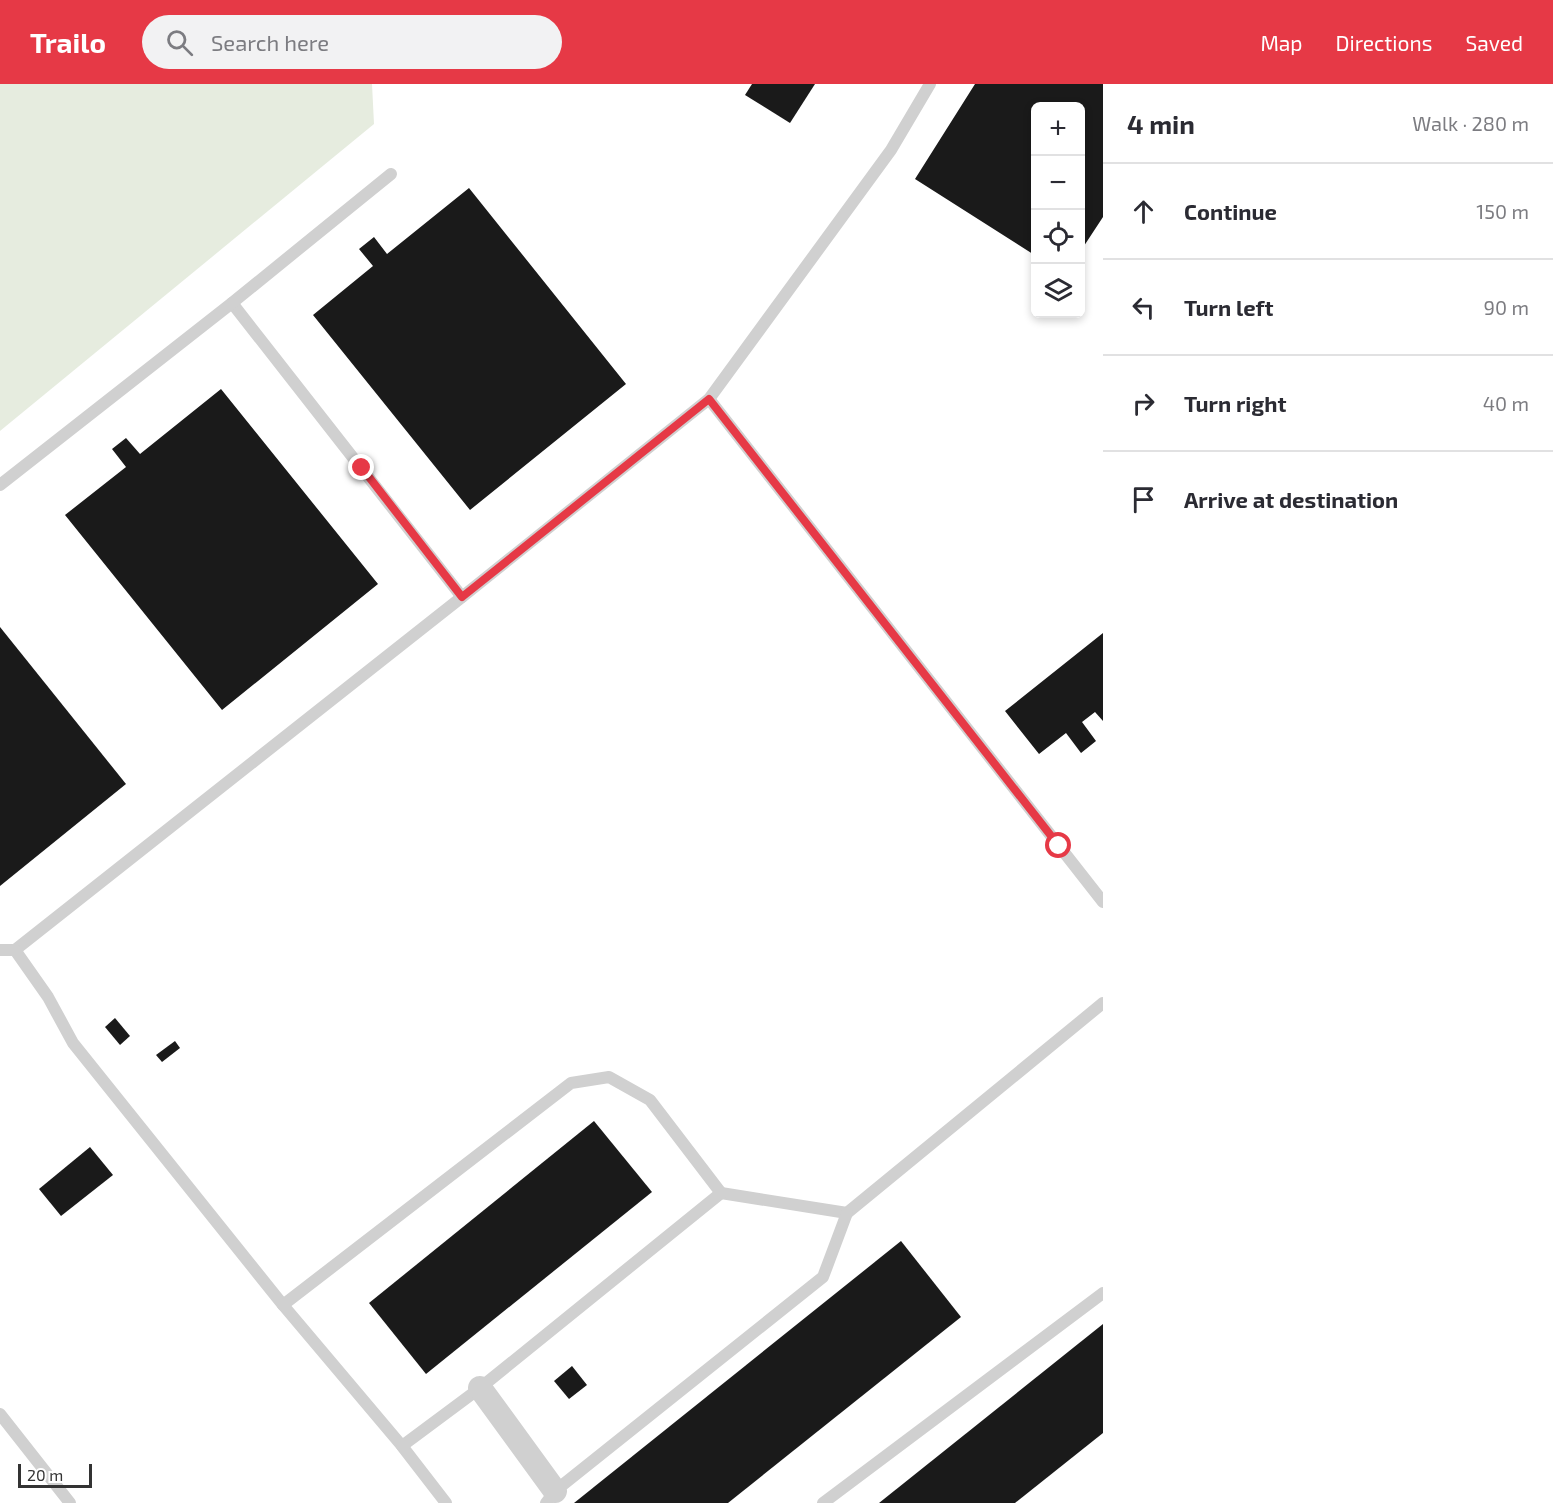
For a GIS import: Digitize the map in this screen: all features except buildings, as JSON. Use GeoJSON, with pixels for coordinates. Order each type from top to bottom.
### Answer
{"type":"FeatureCollection","features":[{"type":"Feature","properties":{"kind":"street"},"geometry":{"type":"LineString","coordinates":[[480,1388],[551,1497]]}},
{"type":"Feature","properties":{"kind":"lane"},"geometry":{"type":"LineString","coordinates":[[0,950],[15,950],[709,399],[891,150],[930,84]]}},
{"type":"Feature","properties":{"kind":"lane"},"geometry":{"type":"LineString","coordinates":[[0,484],[232,303],[391,174]]}},
{"type":"Feature","properties":{"kind":"lane"},"geometry":{"type":"LineString","coordinates":[[232,303],[462,597]]}},
{"type":"Feature","properties":{"kind":"lane"},"geometry":{"type":"LineString","coordinates":[[709,399],[1103,902]]}},
{"type":"Feature","properties":{"kind":"lane"},"geometry":{"type":"LineString","coordinates":[[15,950],[48,997],[73,1043],[283,1305],[402,1446],[446,1503]]}},
{"type":"Feature","properties":{"kind":"lane"},"geometry":{"type":"LineString","coordinates":[[551,1497],[823,1277],[847,1213],[1103,1003]]}},
{"type":"Feature","properties":{"kind":"lane"},"geometry":{"type":"LineString","coordinates":[[283,1305],[571,1083],[609,1077],[650,1100],[721,1193],[847,1213]]}},
{"type":"Feature","properties":{"kind":"lane"},"geometry":{"type":"LineString","coordinates":[[402,1446],[480,1388],[721,1193]]}},
{"type":"Feature","properties":{"kind":"lane"},"geometry":{"type":"LineString","coordinates":[[823,1503],[1103,1293]]}},
{"type":"Feature","properties":{"kind":"lane"},"geometry":{"type":"LineString","coordinates":[[0,1414],[70,1503]]}},
{"type":"Feature","properties":{"kind":"shaded area"},"geometry":{"type":"Polygon","coordinates":[[[0,84],[372,84],[374,124],[0,431],[0,84]]]}},
{"type":"Feature","properties":{"kind":"route"},"geometry":{"type":"LineString","coordinates":[[362,468],[462,597],[709,399],[1059,846]]}}]}
